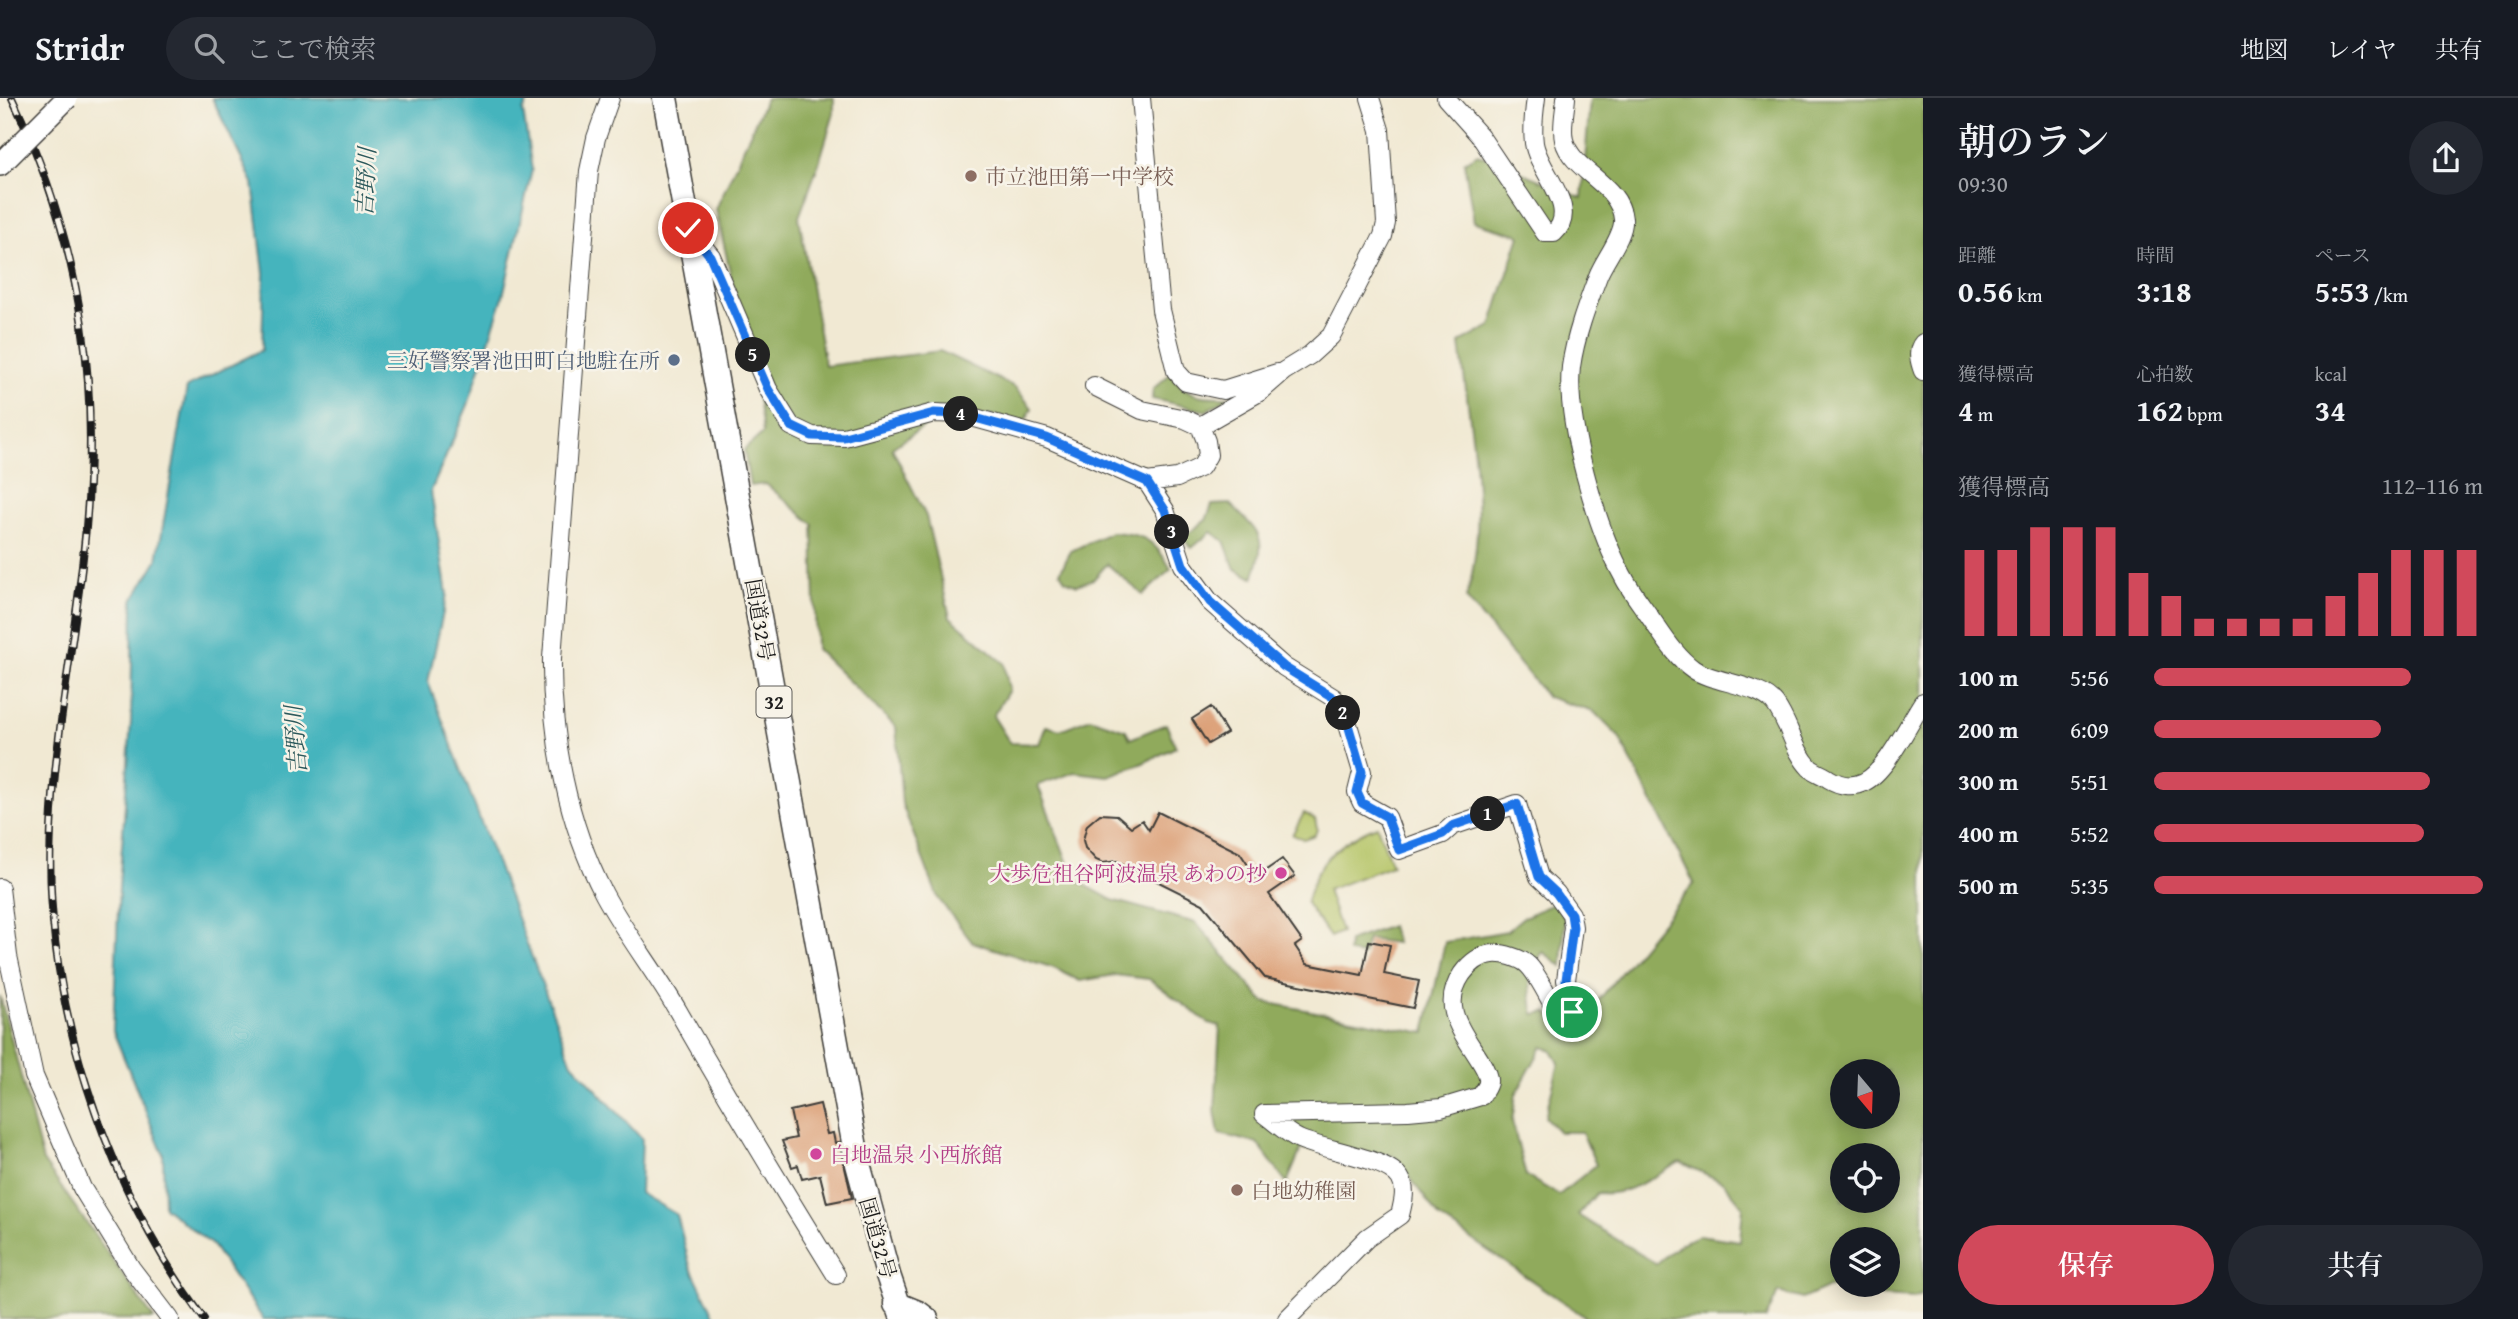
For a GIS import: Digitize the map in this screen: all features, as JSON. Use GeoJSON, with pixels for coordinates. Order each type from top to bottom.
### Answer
{"type":"FeatureCollection","features":[{"type":"Feature","properties":{"kind":"highway","name":"国道32号"},"geometry":{"type":"LineString","coordinates":[[664,98],[858,1164],[900,1312],[918,1313],[926,1319]]}},
{"type":"Feature","properties":{"kind":"main road"},"geometry":{"type":"LineString","coordinates":[[0,165],[67,98]]}},
{"type":"Feature","properties":{"kind":"street"},"geometry":{"type":"LineString","coordinates":[[610,98],[589,171],[571,401],[552,658],[552,695],[560,757],[570,805],[604,893],[671,999],[742,1122],[836,1275]]}},
{"type":"Feature","properties":{"kind":"street"},"geometry":{"type":"LineString","coordinates":[[1141,98],[1161,310],[1176,371],[1186,382],[1223,390],[1284,371]]}},
{"type":"Feature","properties":{"kind":"street"},"geometry":{"type":"LineString","coordinates":[[1200,426],[1261,391],[1331,336],[1383,236],[1385,223],[1380,130],[1370,98]]}},
{"type":"Feature","properties":{"kind":"street"},"geometry":{"type":"LineString","coordinates":[[1446,98],[1480,136],[1545,233],[1554,233],[1560,228],[1564,208],[1539,159],[1534,143],[1536,98]]}},
{"type":"Feature","properties":{"kind":"street"},"geometry":{"type":"LineString","coordinates":[[1566,98],[1563,138],[1568,150],[1615,198],[1624,221],[1598,274],[1576,342],[1571,369],[1573,415],[1587,480],[1623,576],[1668,644],[1693,669],[1772,700],[1785,719],[1794,745],[1811,769],[1838,784],[1847,786],[1863,783],[1874,774],[1893,750],[1923,702]]}},
{"type":"Feature","properties":{"kind":"street"},"geometry":{"type":"LineString","coordinates":[[688,228],[710,256],[768,389],[791,426],[812,436],[844,437],[934,413],[961,414],[1047,438],[1147,482],[1177,478],[1201,467],[1208,455],[1200,426],[1185,419],[1142,410],[1094,386]]}},
{"type":"Feature","properties":{"kind":"street"},"geometry":{"type":"LineString","coordinates":[[1923,343],[1920,346],[1919,361],[1923,372]]}},
{"type":"Feature","properties":{"kind":"street"},"geometry":{"type":"LineString","coordinates":[[1147,482],[1165,510],[1183,565],[1210,602],[1284,667],[1334,698],[1347,721],[1362,772],[1357,792],[1362,803],[1387,817],[1399,850],[1443,834],[1452,826],[1517,804],[1539,877],[1556,893],[1571,914],[1573,927],[1566,980],[1572,1007],[1569,1014],[1557,1012],[1528,965],[1496,954],[1483,956],[1469,964],[1453,992],[1451,1007],[1456,1021],[1486,1070],[1488,1083],[1481,1096],[1441,1108],[1419,1110],[1264,1114],[1298,1139],[1393,1170],[1402,1180],[1405,1195],[1400,1214],[1367,1238],[1287,1319]]}},
{"type":"Feature","properties":{"kind":"street"},"geometry":{"type":"LineString","coordinates":[[0,888],[8,956],[34,1076],[82,1188],[131,1268],[170,1319]]}},
{"type":"Feature","properties":{"kind":"green space"},"geometry":{"type":"Polygon","coordinates":[[[766,98],[834,98],[834,113],[799,217],[825,366],[940,351],[1015,387],[1032,408],[1026,419],[1014,427],[993,415],[932,421],[892,448],[926,516],[950,617],[1004,663],[1009,690],[993,716],[1010,743],[1039,744],[1046,726],[1060,730],[1090,718],[1126,730],[1130,739],[1166,724],[1176,747],[1108,776],[1075,772],[1038,785],[1074,879],[1112,900],[1196,923],[1264,1002],[1425,1033],[1445,942],[1507,931],[1522,918],[1555,903],[1565,919],[1562,966],[1543,952],[1531,974],[1531,996],[1534,1014],[1547,1012],[1564,1029],[1571,1031],[1694,883],[1619,737],[1594,712],[1547,697],[1466,598],[1477,536],[1477,504],[1476,471],[1460,343],[1491,326],[1520,235],[1474,222],[1464,162],[1478,154],[1582,198],[1590,98],[1923,98],[1923,1294],[1914,1298],[1898,1297],[1900,1297],[1900,1227],[1830,1227],[1830,1287],[1802,1299],[1778,1292],[1766,1319],[1588,1319],[1439,1217],[1394,1156],[1301,1149],[1287,1183],[1257,1143],[1219,1134],[1215,1111],[1220,1026],[1209,1023],[1149,979],[1115,975],[1080,981],[1054,968],[972,942],[938,898],[902,804],[896,727],[816,649],[813,524],[766,484],[750,486],[744,450],[763,433],[758,398],[716,209],[766,98]],[[1542,1047],[1516,1094],[1512,1121],[1526,1176],[1559,1195],[1596,1165],[1582,1132],[1559,1132],[1545,1117],[1559,1063],[1552,1050],[1542,1047]],[[1680,1162],[1630,1189],[1597,1193],[1578,1215],[1656,1264],[1680,1244],[1699,1235],[1740,1241],[1743,1206],[1723,1182],[1680,1162]]]}},
{"type":"Feature","properties":{"kind":"green space"},"geometry":{"type":"Polygon","coordinates":[[[1170,374],[1190,392],[1210,397],[1229,397],[1206,411],[1152,399],[1153,389],[1170,374]]]}},
{"type":"Feature","properties":{"kind":"green space"},"geometry":{"type":"Polygon","coordinates":[[[1230,504],[1258,536],[1260,553],[1253,578],[1235,569],[1224,541],[1211,532],[1192,548],[1185,541],[1185,536],[1206,520],[1212,505],[1230,504]]]}},
{"type":"Feature","properties":{"kind":"green space"},"geometry":{"type":"Polygon","coordinates":[[[1111,532],[1132,534],[1147,540],[1159,551],[1171,569],[1143,595],[1107,564],[1094,579],[1077,585],[1065,580],[1060,572],[1071,551],[1111,532]]]}},
{"type":"Feature","properties":{"kind":"green space"},"geometry":{"type":"Polygon","coordinates":[[[1304,813],[1315,819],[1317,829],[1315,835],[1304,839],[1292,835],[1304,813]]]}},
{"type":"Feature","properties":{"kind":"green space"},"geometry":{"type":"Polygon","coordinates":[[[1377,826],[1392,865],[1327,890],[1341,932],[1330,937],[1306,903],[1315,878],[1323,863],[1336,850],[1352,838],[1377,826]]]}},
{"type":"Feature","properties":{"kind":"green space"},"geometry":{"type":"Polygon","coordinates":[[[1391,926],[1396,943],[1368,939],[1363,955],[1348,953],[1349,941],[1391,926]]]}},
{"type":"Feature","properties":{"kind":"green space"},"geometry":{"type":"Polygon","coordinates":[[[0,996],[43,1161],[154,1319],[0,1319],[0,996]]]}},
{"type":"Feature","properties":{"kind":"water","name":"吉野川"},"geometry":{"type":"Polygon","coordinates":[[[212,98],[530,98],[523,111],[532,170],[502,300],[468,405],[431,491],[447,594],[428,682],[572,1063],[642,1139],[640,1193],[677,1215],[690,1266],[716,1319],[263,1319],[212,1245],[164,1207],[163,1154],[113,1031],[119,887],[131,722],[133,600],[157,560],[187,387],[262,350],[264,273],[253,183],[212,98]]]}},
{"type":"Feature","properties":{"kind":"building"},"geometry":{"type":"Polygon","coordinates":[[[1211,707],[1227,733],[1208,744],[1192,719],[1211,707]]]}},
{"type":"Feature","properties":{"kind":"building"},"geometry":{"type":"Polygon","coordinates":[[[1158,812],[1240,853],[1256,877],[1282,859],[1295,876],[1269,894],[1302,941],[1295,946],[1307,964],[1362,975],[1369,941],[1390,945],[1384,974],[1419,981],[1413,1008],[1265,978],[1203,904],[1117,861],[1103,863],[1096,860],[1085,848],[1083,840],[1087,825],[1100,814],[1117,815],[1131,827],[1142,820],[1149,830],[1158,812]]]}},
{"type":"Feature","properties":{"kind":"building","name":"白地温泉 小西旅館"},"geometry":{"type":"Polygon","coordinates":[[[820,1104],[827,1134],[833,1133],[835,1143],[839,1142],[852,1198],[827,1203],[820,1175],[802,1179],[798,1165],[792,1167],[782,1141],[796,1138],[790,1111],[820,1104]]]}},
{"type":"Feature","properties":{"kind":"railway"},"geometry":{"type":"LineString","coordinates":[[12,98],[37,154],[56,210],[82,322],[88,379],[90,437],[83,557],[56,761],[51,829],[51,893],[57,958],[87,1087],[110,1149],[137,1209],[168,1266],[204,1319]]}},
{"type":"Feature","properties":{"kind":"place","name":"市立池田第一中学校"},"geometry":{"type":"Point","coordinates":[971,176]}},
{"type":"Feature","properties":{"kind":"place","name":"三好警察署池田町白地駐在所"},"geometry":{"type":"Point","coordinates":[674,360]}},
{"type":"Feature","properties":{"kind":"place","name":"大歩危祖谷阿波温泉 あわの抄"},"geometry":{"type":"Point","coordinates":[1281,873]}},
{"type":"Feature","properties":{"kind":"place","name":"白地温泉 小西旅館"},"geometry":{"type":"Point","coordinates":[816,1154]}},
{"type":"Feature","properties":{"kind":"place","name":"白地幼稚園"},"geometry":{"type":"Point","coordinates":[1237,1190]}},
{"type":"Feature","properties":{"kind":"route"},"geometry":{"type":"LineString","coordinates":[[688,228],[710,256],[768,389],[791,426],[812,436],[844,437],[934,413],[961,414],[1047,438],[1147,482],[1165,510],[1183,565],[1210,602],[1284,667],[1334,698],[1347,721],[1362,772],[1357,792],[1362,803],[1387,817],[1399,850],[1443,834],[1452,826],[1517,804],[1539,877],[1556,893],[1571,914],[1573,927],[1566,980],[1572,1012]]}}]}
